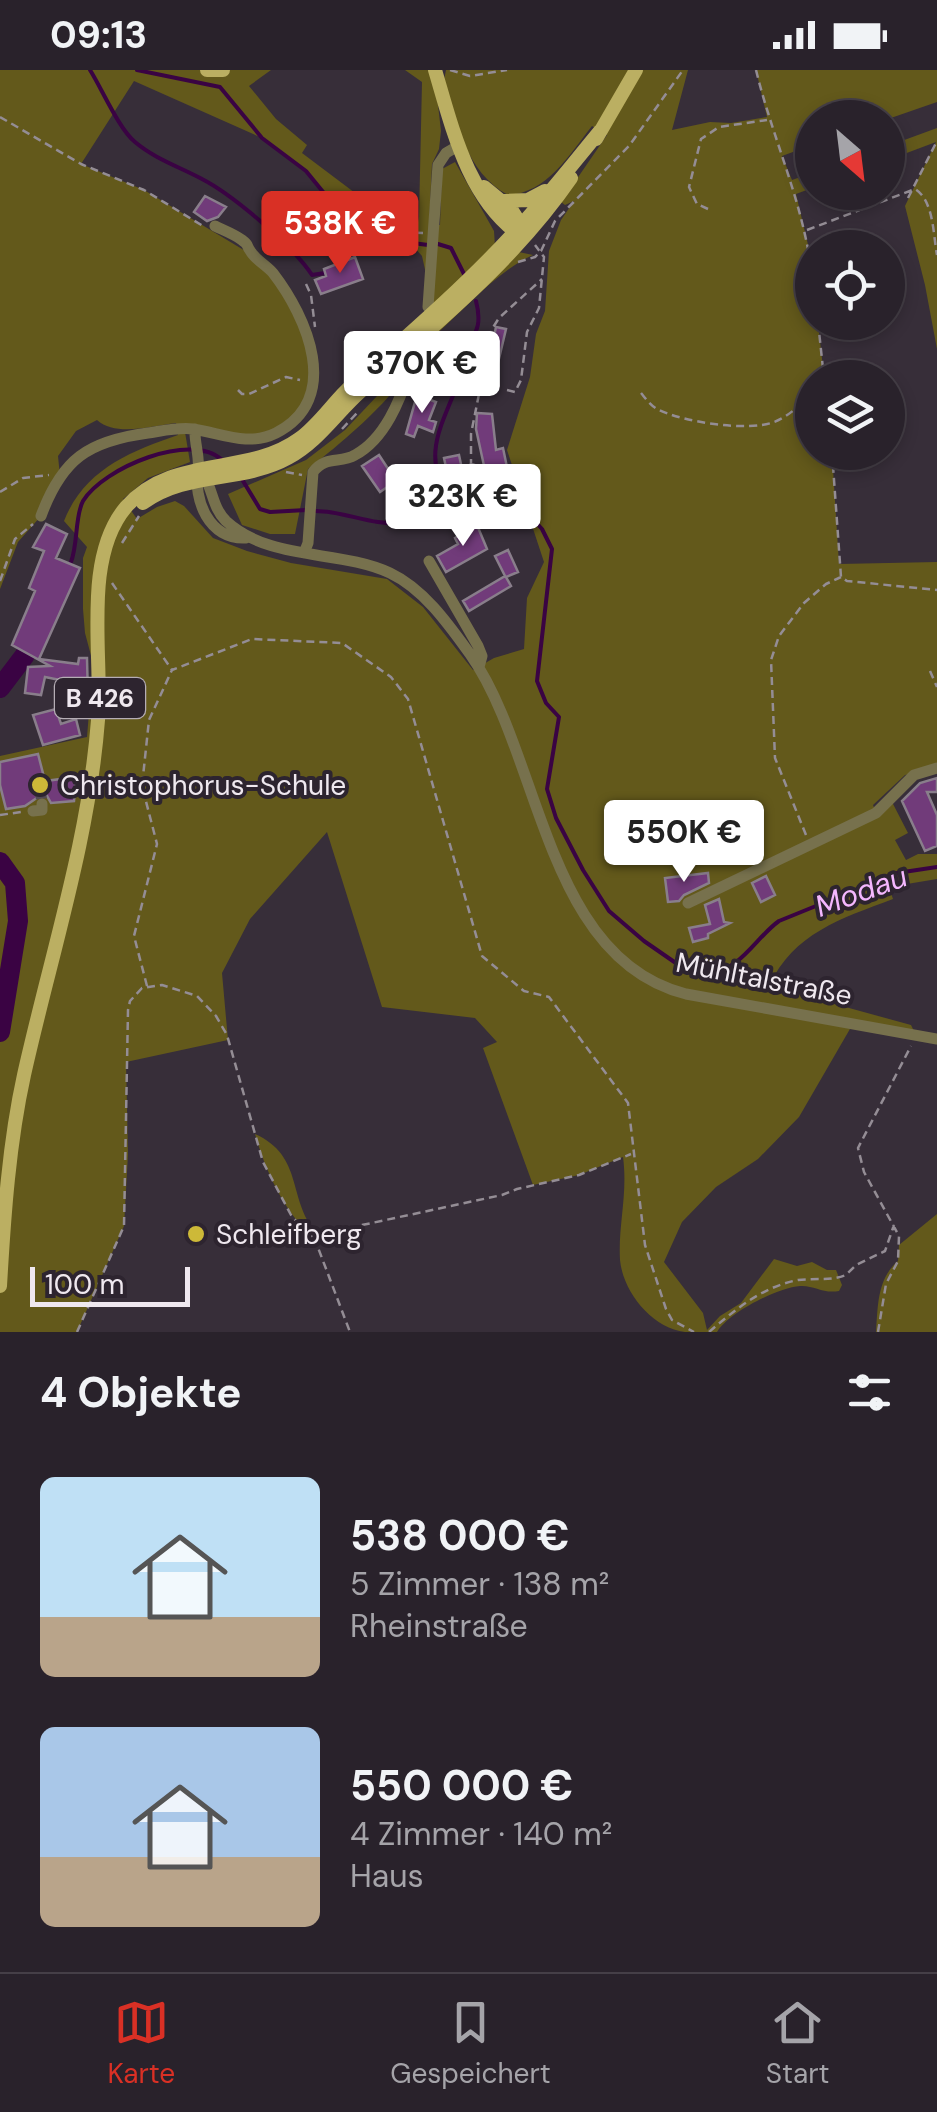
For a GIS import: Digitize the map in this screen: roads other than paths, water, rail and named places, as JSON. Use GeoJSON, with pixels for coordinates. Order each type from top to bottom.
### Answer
{"type":"FeatureCollection","features":[{"type":"Feature","properties":{"kind":"main road"},"geometry":{"type":"LineString","coordinates":[[207,70],[223,70]]}},
{"type":"Feature","properties":{"kind":"main road"},"geometry":{"type":"LineString","coordinates":[[435,70],[458,146],[472,176],[495,213],[521,232]]}},
{"type":"Feature","properties":{"kind":"main road","name":"B 426"},"geometry":{"type":"LineString","coordinates":[[240,467],[303,436],[342,394],[521,232],[569,182],[636,70]]}},
{"type":"Feature","properties":{"kind":"main road","name":"B 426"},"geometry":{"type":"LineString","coordinates":[[521,232],[600,131]]}},
{"type":"Feature","properties":{"kind":"main road"},"geometry":{"type":"LineString","coordinates":[[472,176],[503,201],[521,232]]}},
{"type":"Feature","properties":{"kind":"main road"},"geometry":{"type":"LineString","coordinates":[[503,201],[528,200],[554,186]]}},
{"type":"Feature","properties":{"kind":"main road","name":"B 426"},"geometry":{"type":"LineString","coordinates":[[0,1286],[18,1106],[96,753],[100,570],[109,535],[130,503],[155,484],[206,471],[280,462],[310,444],[357,394],[397,360],[436,312]]}},
{"type":"Feature","properties":{"kind":"street"},"geometry":{"type":"LineString","coordinates":[[436,312],[434,234],[438,166],[446,153],[458,146]]}},
{"type":"Feature","properties":{"kind":"street"},"geometry":{"type":"LineString","coordinates":[[41,516],[60,476],[76,458],[106,440],[194,436],[248,440],[276,433],[300,413],[312,388],[310,333],[269,268],[252,254],[246,243],[213,228]]}},
{"type":"Feature","properties":{"kind":"street"},"geometry":{"type":"LineString","coordinates":[[306,548],[313,474],[324,461],[354,456],[376,436],[396,407],[410,370]]}},
{"type":"Feature","properties":{"kind":"street","name":"Mühltalstraße"},"geometry":{"type":"LineString","coordinates":[[194,436],[206,471],[200,504],[212,523],[228,536],[306,548],[382,570],[406,583],[431,606],[479,668],[507,725],[539,820],[590,920],[620,960],[636,973],[676,991],[937,1038]]}},
{"type":"Feature","properties":{"kind":"street"},"geometry":{"type":"LineString","coordinates":[[429,561],[478,646],[482,656],[479,668]]}},
{"type":"Feature","properties":{"kind":"street"},"geometry":{"type":"LineString","coordinates":[[688,903],[876,813],[914,775],[937,768]]}},
{"type":"Feature","properties":{"kind":"waterway"},"geometry":{"type":"LineString","coordinates":[[90,70],[117,119],[135,142],[230,197],[277,236],[312,275],[325,273]]}},
{"type":"Feature","properties":{"kind":"waterway"},"geometry":{"type":"LineString","coordinates":[[137,70],[220,87],[262,138],[306,171],[359,236],[428,245]]}},
{"type":"Feature","properties":{"kind":"waterway"},"geometry":{"type":"LineString","coordinates":[[438,244],[451,248],[464,274]]}},
{"type":"Feature","properties":{"kind":"waterway"},"geometry":{"type":"LineString","coordinates":[[451,513],[438,478],[435,451],[461,364],[477,327],[476,301]]}},
{"type":"Feature","properties":{"kind":"waterway","name":"Modau"},"geometry":{"type":"LineString","coordinates":[[71,562],[83,501],[109,477],[148,457],[170,452],[208,452],[222,460]]}},
{"type":"Feature","properties":{"kind":"waterway","name":"Modau"},"geometry":{"type":"LineString","coordinates":[[240,476],[260,509],[306,510]]}},
{"type":"Feature","properties":{"kind":"waterway","name":"Modau"},"geometry":{"type":"LineString","coordinates":[[316,511],[402,523],[472,507],[495,509],[504,504],[531,517],[542,529],[552,549],[537,681],[546,703],[559,717],[547,789],[556,818],[609,911],[683,968],[696,965],[708,973],[720,971],[739,960],[779,921],[897,873],[937,867]]}},
{"type":"Feature","properties":{"kind":"waterway","name":"Modau"},"geometry":{"type":"LineString","coordinates":[[0,688],[25,655]]}},
{"type":"Feature","properties":{"kind":"waterway","name":"Modau"},"geometry":{"type":"LineString","coordinates":[[0,862],[15,883],[18,921],[0,1032]]}},
{"type":"Feature","properties":{"kind":"tunnel"},"geometry":{"type":"LineString","coordinates":[[40,788],[42,804]]}},
{"type":"Feature","properties":{"kind":"place","name":"Christophorus-Schule"},"geometry":{"type":"Point","coordinates":[40,785]}},
{"type":"Feature","properties":{"kind":"place","name":"Schleifberg"},"geometry":{"type":"Point","coordinates":[196,1234]}}]}
